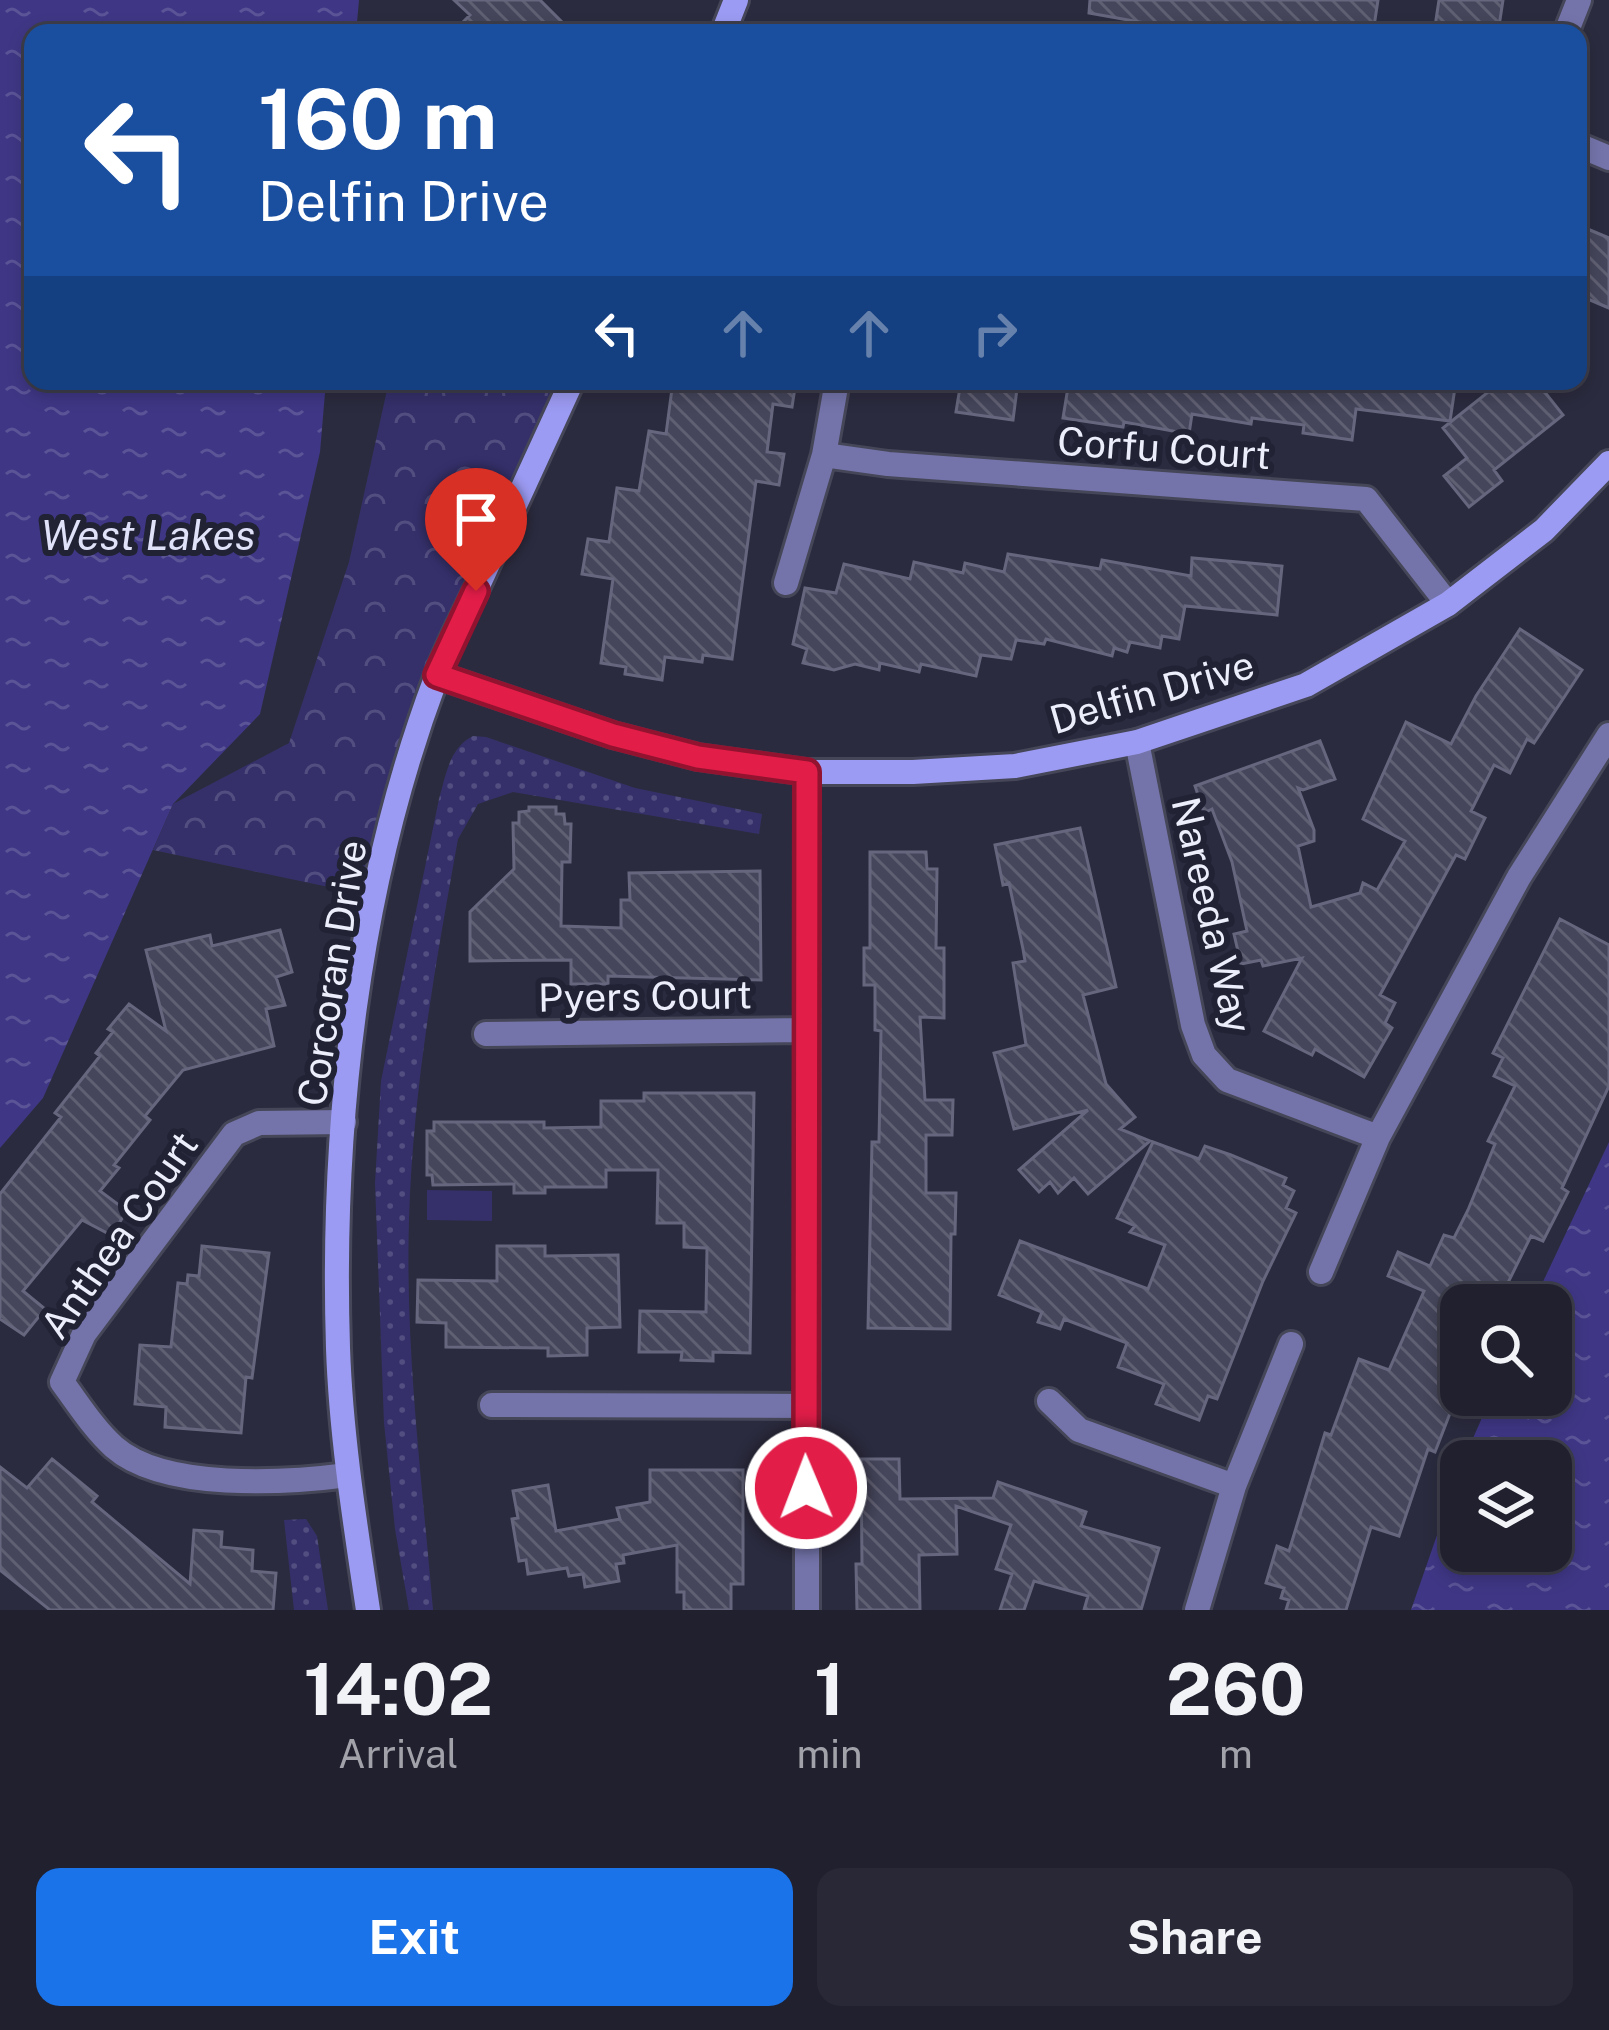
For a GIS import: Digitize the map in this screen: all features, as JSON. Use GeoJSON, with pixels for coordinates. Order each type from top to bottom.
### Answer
{"type":"FeatureCollection","features":[{"type":"Feature","properties":{"kind":"street","name":"Corcoran Drive"},"geometry":{"type":"LineString","coordinates":[[368,1610],[348,1475],[338,1351],[338,1222],[344,1122],[376,897],[407,764],[437,675],[568,390]]}},
{"type":"Feature","properties":{"kind":"street"},"geometry":{"type":"LineString","coordinates":[[786,583],[824,455],[835,390]]}},
{"type":"Feature","properties":{"kind":"street","name":"Corfu Court"},"geometry":{"type":"LineString","coordinates":[[824,455],[888,464],[1366,499],[1448,604]]}},
{"type":"Feature","properties":{"kind":"street","name":"Delfin Drive"},"geometry":{"type":"LineString","coordinates":[[437,675],[613,735],[698,757],[807,772],[1015,766],[1138,742],[1306,685],[1448,604],[1544,530],[1609,463]]}},
{"type":"Feature","properties":{"kind":"street"},"geometry":{"type":"LineString","coordinates":[[1321,1273],[1378,1137],[1519,877],[1609,735]]}},
{"type":"Feature","properties":{"kind":"street","name":"Nareeda Way"},"geometry":{"type":"LineString","coordinates":[[1138,742],[1193,1025],[1204,1055],[1227,1080],[1378,1137]]}},
{"type":"Feature","properties":{"kind":"street"},"geometry":{"type":"LineString","coordinates":[[806,1610],[807,772]]}},
{"type":"Feature","properties":{"kind":"street","name":"Pyers Court"},"geometry":{"type":"LineString","coordinates":[[486,1034],[806,1030]]}},
{"type":"Feature","properties":{"kind":"street","name":"Anthea Court"},"geometry":{"type":"LineString","coordinates":[[344,1122],[259,1123],[234,1134],[84,1334],[62,1382],[117,1450],[148,1468],[264,1481],[348,1475]]}},
{"type":"Feature","properties":{"kind":"street"},"geometry":{"type":"LineString","coordinates":[[1197,1610],[1234,1486],[1291,1343]]}},
{"type":"Feature","properties":{"kind":"street"},"geometry":{"type":"LineString","coordinates":[[1049,1401],[1079,1430],[1234,1486]]}},
{"type":"Feature","properties":{"kind":"street"},"geometry":{"type":"LineString","coordinates":[[492,1406],[805,1406]]}},
{"type":"Feature","properties":{"kind":"green space"},"geometry":{"type":"Polygon","coordinates":[[[387,390],[568,390],[437,675],[376,897],[153,850],[173,804],[289,743],[349,562],[387,390]]]}},
{"type":"Feature","properties":{"kind":"green space"},"geometry":{"type":"Polygon","coordinates":[[[473,736],[635,788],[762,814],[759,834],[513,792],[478,804],[458,839],[426,1028],[411,1171],[410,1317],[433,1610],[409,1610],[384,1423],[375,1183],[381,1081],[439,799],[454,755],[473,736]]]}},
{"type":"Feature","properties":{"kind":"green space"},"geometry":{"type":"Polygon","coordinates":[[[427,1190],[492,1191],[492,1221],[427,1220],[427,1190]]]}},
{"type":"Feature","properties":{"kind":"green space"},"geometry":{"type":"Polygon","coordinates":[[[306,1519],[317,1536],[328,1610],[294,1610],[284,1520],[306,1519]]]}},
{"type":"Feature","properties":{"kind":"water","name":"West Lakes"},"geometry":{"type":"Polygon","coordinates":[[[0,0],[359,0],[357,24],[24,24],[24,390],[325,390],[320,452],[260,714],[173,804],[43,1098],[0,1148],[0,0]]]}},
{"type":"Feature","properties":{"kind":"water"},"geometry":{"type":"Polygon","coordinates":[[[1609,1142],[1609,1610],[1411,1610],[1440,1526],[1440,1572],[1572,1572],[1572,1440],[1472,1440],[1483,1416],[1572,1416],[1572,1284],[1542,1284],[1609,1142]]]}},
{"type":"Feature","properties":{"kind":"building"},"geometry":{"type":"Polygon","coordinates":[[[454,0],[540,0],[564,24],[461,24],[470,15],[454,0]]]}},
{"type":"Feature","properties":{"kind":"building"},"geometry":{"type":"Polygon","coordinates":[[[1090,0],[1378,0],[1374,24],[1151,24],[1089,13],[1090,0]]]}},
{"type":"Feature","properties":{"kind":"building"},"geometry":{"type":"Polygon","coordinates":[[[1439,0],[1503,0],[1499,24],[1435,24],[1439,0]]]}},
{"type":"Feature","properties":{"kind":"building"},"geometry":{"type":"Polygon","coordinates":[[[1587,229],[1609,238],[1609,308],[1587,299],[1587,229]]]}},
{"type":"Feature","properties":{"kind":"building"},"geometry":{"type":"Polygon","coordinates":[[[672,390],[795,390],[792,407],[773,404],[767,452],[784,454],[779,485],[756,481],[732,659],[703,655],[702,662],[665,657],[662,680],[625,674],[626,667],[601,663],[613,579],[582,574],[588,539],[609,542],[617,488],[639,491],[649,431],[666,434],[672,390]]]}},
{"type":"Feature","properties":{"kind":"building"},"geometry":{"type":"Polygon","coordinates":[[[960,390],[1017,390],[1013,420],[956,412],[960,390]]]}},
{"type":"Feature","properties":{"kind":"building"},"geometry":{"type":"Polygon","coordinates":[[[1068,390],[1455,390],[1450,421],[1356,409],[1352,440],[1303,433],[1304,425],[1252,418],[1251,424],[1192,414],[1189,434],[1124,422],[1123,427],[1063,418],[1068,390]]]}},
{"type":"Feature","properties":{"kind":"building"},"geometry":{"type":"Polygon","coordinates":[[[1491,390],[1543,390],[1563,415],[1494,470],[1502,481],[1469,507],[1444,476],[1467,458],[1443,428],[1491,390]]]}},
{"type":"Feature","properties":{"kind":"building"},"geometry":{"type":"Polygon","coordinates":[[[1008,554],[1100,569],[1102,560],[1191,576],[1192,558],[1282,566],[1277,615],[1185,606],[1179,639],[1162,636],[1160,648],[1130,642],[1127,652],[1114,648],[1112,656],[1046,639],[1044,644],[1016,640],[1011,659],[981,655],[976,676],[921,664],[919,672],[880,663],[879,670],[855,664],[834,670],[803,663],[807,649],[793,644],[805,588],[836,593],[844,564],[910,579],[914,562],[963,573],[965,563],[1004,572],[1008,554]]]}},
{"type":"Feature","properties":{"kind":"building"},"geometry":{"type":"Polygon","coordinates":[[[1520,629],[1582,670],[1534,743],[1527,739],[1510,773],[1494,765],[1471,811],[1485,818],[1465,859],[1456,855],[1380,995],[1395,1003],[1385,1023],[1392,1028],[1364,1077],[1315,1049],[1312,1055],[1264,1031],[1302,958],[1263,966],[1261,960],[1241,964],[1234,934],[1247,931],[1232,862],[1212,809],[1204,813],[1195,786],[1320,741],[1335,779],[1298,788],[1314,830],[1314,841],[1298,846],[1311,907],[1360,893],[1363,883],[1377,890],[1405,841],[1363,819],[1406,722],[1451,744],[1520,629]]]}},
{"type":"Feature","properties":{"kind":"building"},"geometry":{"type":"Polygon","coordinates":[[[529,807],[556,807],[556,814],[564,814],[565,824],[571,824],[570,862],[562,862],[561,926],[621,928],[621,900],[630,900],[629,873],[760,871],[761,980],[608,976],[608,984],[571,984],[571,960],[470,961],[470,912],[514,869],[513,823],[519,823],[519,812],[529,807]]]}},
{"type":"Feature","properties":{"kind":"building"},"geometry":{"type":"Polygon","coordinates":[[[1080,828],[1116,987],[1083,995],[1106,1084],[1135,1117],[1120,1129],[1150,1141],[1088,1194],[1074,1178],[1058,1193],[1050,1182],[1039,1192],[1019,1170],[1088,1110],[1014,1129],[994,1053],[1026,1045],[1013,963],[1025,961],[1009,883],[1003,885],[995,845],[1080,828]]]}},
{"type":"Feature","properties":{"kind":"building"},"geometry":{"type":"Polygon","coordinates":[[[870,852],[926,852],[927,869],[937,869],[936,948],[944,948],[944,1018],[920,1017],[925,1100],[953,1100],[952,1135],[926,1135],[926,1193],[956,1193],[950,1329],[868,1328],[872,1142],[879,1142],[881,1031],[875,1030],[875,985],[864,985],[864,948],[870,948],[870,852]]]}},
{"type":"Feature","properties":{"kind":"building"},"geometry":{"type":"Polygon","coordinates":[[[1560,919],[1609,945],[1609,1086],[1562,1188],[1568,1192],[1543,1241],[1531,1236],[1507,1284],[1440,1284],[1440,1416],[1449,1416],[1435,1452],[1428,1449],[1399,1536],[1371,1527],[1346,1610],[1286,1610],[1289,1600],[1281,1598],[1284,1588],[1266,1583],[1277,1546],[1289,1551],[1325,1433],[1331,1435],[1359,1359],[1389,1370],[1424,1291],[1388,1276],[1398,1252],[1430,1266],[1444,1235],[1454,1238],[1495,1144],[1488,1141],[1515,1086],[1494,1076],[1503,1058],[1493,1053],[1560,919]]]}},
{"type":"Feature","properties":{"kind":"building"},"geometry":{"type":"Polygon","coordinates":[[[280,930],[292,972],[276,977],[285,1005],[266,1009],[274,1046],[183,1070],[145,1116],[150,1120],[100,1191],[127,1211],[111,1235],[82,1220],[23,1291],[45,1309],[24,1335],[0,1319],[0,1194],[61,1117],[55,1113],[100,1056],[96,1053],[113,1032],[108,1029],[129,1004],[166,1031],[146,950],[210,935],[212,946],[280,930]]]}},
{"type":"Feature","properties":{"kind":"building"},"geometry":{"type":"Polygon","coordinates":[[[644,1093],[754,1093],[750,1353],[713,1352],[713,1361],[681,1360],[682,1352],[639,1352],[640,1311],[706,1312],[707,1248],[684,1247],[684,1223],[657,1223],[658,1170],[606,1170],[606,1187],[545,1187],[545,1193],[514,1193],[514,1184],[433,1185],[432,1175],[427,1175],[427,1131],[434,1131],[434,1122],[601,1127],[601,1101],[644,1101],[644,1093]]]}},
{"type":"Feature","properties":{"kind":"building"},"geometry":{"type":"Polygon","coordinates":[[[1153,1142],[1199,1159],[1205,1146],[1231,1155],[1286,1178],[1283,1185],[1294,1191],[1286,1208],[1296,1213],[1263,1281],[1217,1399],[1208,1396],[1199,1420],[1156,1404],[1164,1384],[1118,1367],[1127,1343],[1064,1319],[1060,1329],[1038,1322],[1042,1312],[999,1295],[1020,1241],[1148,1289],[1165,1245],[1130,1232],[1135,1226],[1117,1218],[1153,1142]]]}},
{"type":"Feature","properties":{"kind":"building"},"geometry":{"type":"Polygon","coordinates":[[[202,1246],[269,1253],[252,1378],[246,1377],[241,1433],[165,1427],[166,1407],[135,1404],[140,1345],[171,1347],[178,1283],[187,1284],[188,1275],[199,1276],[202,1246]]]}},
{"type":"Feature","properties":{"kind":"building"},"geometry":{"type":"Polygon","coordinates":[[[497,1246],[545,1246],[545,1256],[618,1255],[620,1327],[587,1328],[587,1355],[548,1356],[548,1348],[446,1347],[446,1323],[417,1322],[418,1280],[497,1281],[497,1246]]]}},
{"type":"Feature","properties":{"kind":"building"},"geometry":{"type":"Polygon","coordinates":[[[52,1459],[97,1496],[92,1502],[190,1584],[194,1530],[222,1532],[221,1547],[253,1550],[252,1571],[276,1573],[273,1610],[50,1610],[0,1570],[0,1467],[27,1488],[52,1459]]]}},
{"type":"Feature","properties":{"kind":"building"},"geometry":{"type":"Polygon","coordinates":[[[861,1459],[899,1459],[900,1499],[993,1498],[998,1482],[1086,1512],[1081,1526],[1159,1548],[1141,1610],[1084,1610],[1088,1596],[1034,1581],[1024,1610],[1000,1610],[1012,1574],[996,1569],[1011,1525],[956,1506],[957,1554],[919,1555],[920,1610],[857,1610],[856,1564],[862,1564],[861,1459]]]}},
{"type":"Feature","properties":{"kind":"building"},"geometry":{"type":"Polygon","coordinates":[[[650,1470],[743,1470],[743,1584],[731,1584],[731,1610],[684,1610],[684,1592],[677,1592],[677,1545],[623,1555],[624,1563],[616,1564],[619,1581],[585,1587],[583,1574],[569,1576],[567,1568],[528,1574],[526,1560],[519,1561],[513,1491],[548,1485],[556,1531],[620,1519],[617,1508],[650,1502],[650,1470]]]}},
{"type":"Feature","properties":{"kind":"route"},"geometry":{"type":"LineString","coordinates":[[476,591],[437,675],[613,735],[698,757],[807,772],[806,1488]]}}]}
